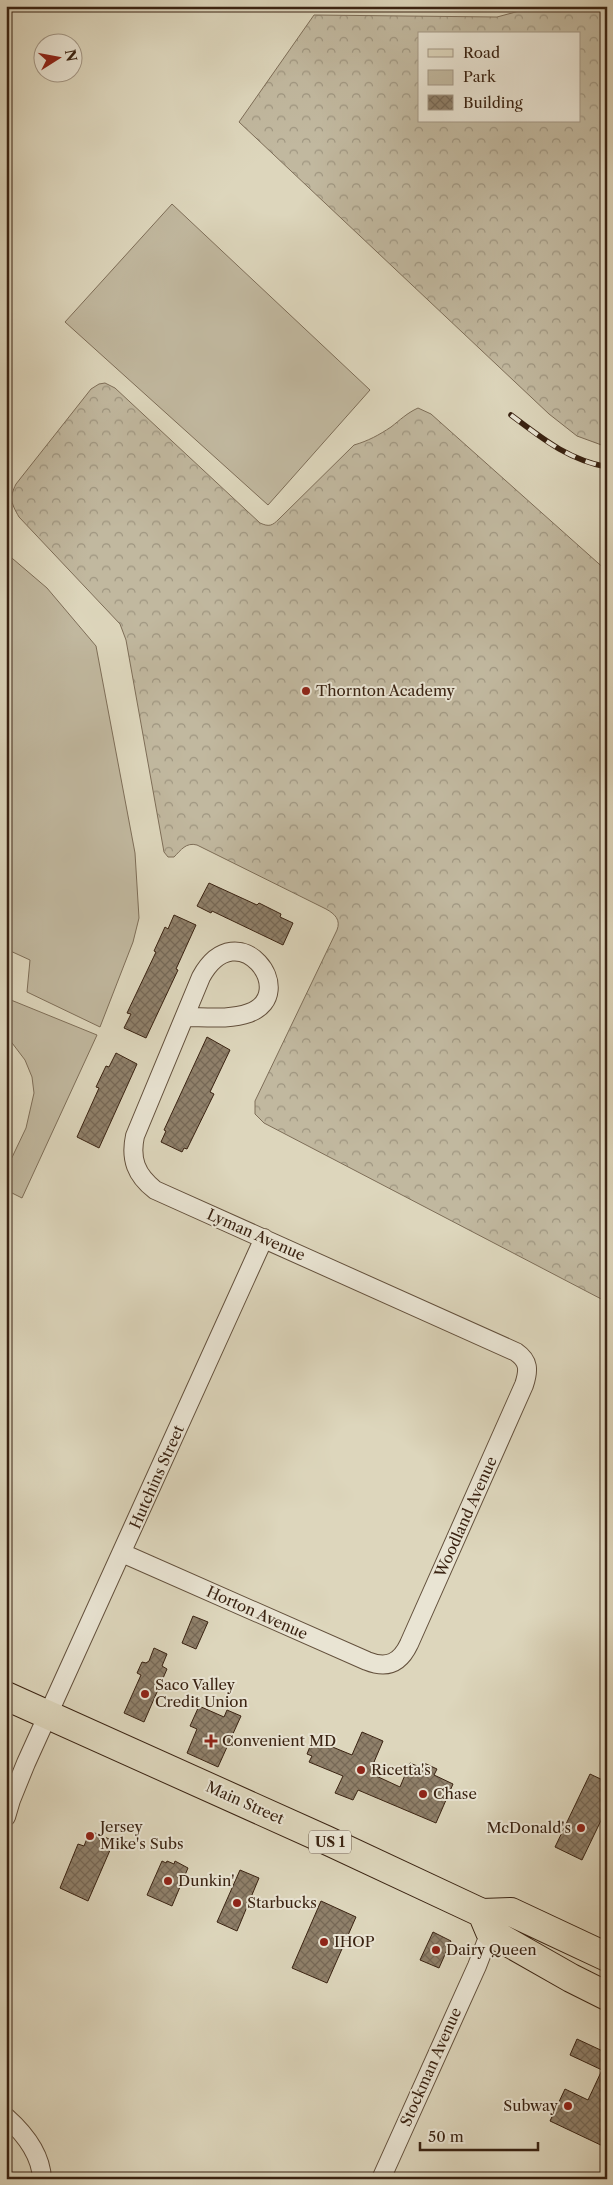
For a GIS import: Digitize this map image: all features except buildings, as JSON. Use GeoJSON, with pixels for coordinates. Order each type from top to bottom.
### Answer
{"type":"FeatureCollection","features":[{"type":"Feature","properties":{"kind":"main road","name":"Main Street"},"geometry":{"type":"LineString","coordinates":[[6,1696],[319,1836],[484,1933],[522,1950],[607,1996]]}},
{"type":"Feature","properties":{"kind":"main road","name":"Main Street"},"geometry":{"type":"LineString","coordinates":[[484,1933],[510,1912],[607,1957]]}},
{"type":"Feature","properties":{"kind":"street","name":"Lyman Avenue"},"geometry":{"type":"LineString","coordinates":[[185,1017],[236,1016],[255,1010],[261,1006],[268,993],[269,983],[264,968],[256,959],[242,952],[230,952],[216,958],[201,977],[135,1136],[133,1151],[135,1166],[143,1179],[155,1190],[509,1348],[523,1358],[527,1364]]}},
{"type":"Feature","properties":{"kind":"street","name":"Hutchins Street"},"geometry":{"type":"LineString","coordinates":[[6,1816],[26,1762],[264,1238]]}},
{"type":"Feature","properties":{"kind":"street","name":"Woodland Avenue"},"geometry":{"type":"LineString","coordinates":[[393,1664],[401,1657],[409,1644],[524,1385],[528,1373],[527,1364]]}},
{"type":"Feature","properties":{"kind":"street","name":"Horton Avenue"},"geometry":{"type":"LineString","coordinates":[[122,1553],[367,1661],[382,1666],[393,1664]]}},
{"type":"Feature","properties":{"kind":"street","name":"Stockman Avenue"},"geometry":{"type":"LineString","coordinates":[[381,2179],[484,1933]]}},
{"type":"Feature","properties":{"kind":"street"},"geometry":{"type":"LineString","coordinates":[[6,2117],[24,2133],[35,2152],[42,2172],[42,2179]]}},
{"type":"Feature","properties":{"kind":"green space"},"geometry":{"type":"Polygon","coordinates":[[[538,6],[607,6],[607,447],[577,436],[549,414],[239,122],[314,15],[497,17],[538,6]]]}},
{"type":"Feature","properties":{"kind":"green space"},"geometry":{"type":"Polygon","coordinates":[[[172,204],[370,390],[268,505],[65,322],[172,204]]]}},
{"type":"Feature","properties":{"kind":"green space","name":"Thornton Academy"},"geometry":{"type":"Polygon","coordinates":[[[105,383],[115,388],[260,523],[268,525],[277,521],[354,445],[382,433],[418,408],[431,414],[607,571],[607,1302],[264,1123],[255,1114],[255,1101],[337,930],[338,920],[326,909],[197,845],[193,844],[181,849],[174,857],[168,857],[164,852],[126,640],[120,624],[19,517],[14,508],[12,493],[16,484],[91,389],[105,383]]]}},
{"type":"Feature","properties":{"kind":"green space"},"geometry":{"type":"Polygon","coordinates":[[[6,553],[47,588],[96,646],[135,853],[139,918],[133,942],[100,1027],[27,992],[30,960],[6,949],[6,553]]]}},
{"type":"Feature","properties":{"kind":"green space"},"geometry":{"type":"Polygon","coordinates":[[[6,998],[97,1035],[22,1198],[6,1190],[6,1170],[26,1128],[34,1093],[32,1077],[25,1060],[6,1035],[6,998]]]}},
{"type":"Feature","properties":{"kind":"railway"},"geometry":{"type":"LineString","coordinates":[[511,415],[545,440],[567,453],[607,467]]}},
{"type":"Feature","properties":{"kind":"place","name":"Thornton Academy"},"geometry":{"type":"Point","coordinates":[306,691]}},
{"type":"Feature","properties":{"kind":"place","name":"Saco Valley Credit Union"},"geometry":{"type":"Point","coordinates":[145,1694]}},
{"type":"Feature","properties":{"kind":"place","name":"Convenient MD"},"geometry":{"type":"Point","coordinates":[211,1741]}},
{"type":"Feature","properties":{"kind":"place","name":"Ricetta's"},"geometry":{"type":"Point","coordinates":[361,1770]}},
{"type":"Feature","properties":{"kind":"place","name":"Chase"},"geometry":{"type":"Point","coordinates":[423,1794]}},
{"type":"Feature","properties":{"kind":"place","name":"McDonald's"},"geometry":{"type":"Point","coordinates":[581,1828]}},
{"type":"Feature","properties":{"kind":"place","name":"Jersey Mike's Subs"},"geometry":{"type":"Point","coordinates":[90,1836]}},
{"type":"Feature","properties":{"kind":"place","name":"Dunkin'"},"geometry":{"type":"Point","coordinates":[168,1881]}},
{"type":"Feature","properties":{"kind":"place","name":"Starbucks"},"geometry":{"type":"Point","coordinates":[237,1903]}},
{"type":"Feature","properties":{"kind":"place","name":"IHOP"},"geometry":{"type":"Point","coordinates":[324,1942]}},
{"type":"Feature","properties":{"kind":"place","name":"Dairy Queen"},"geometry":{"type":"Point","coordinates":[436,1950]}},
{"type":"Feature","properties":{"kind":"place","name":"Subway"},"geometry":{"type":"Point","coordinates":[568,2106]}}]}
